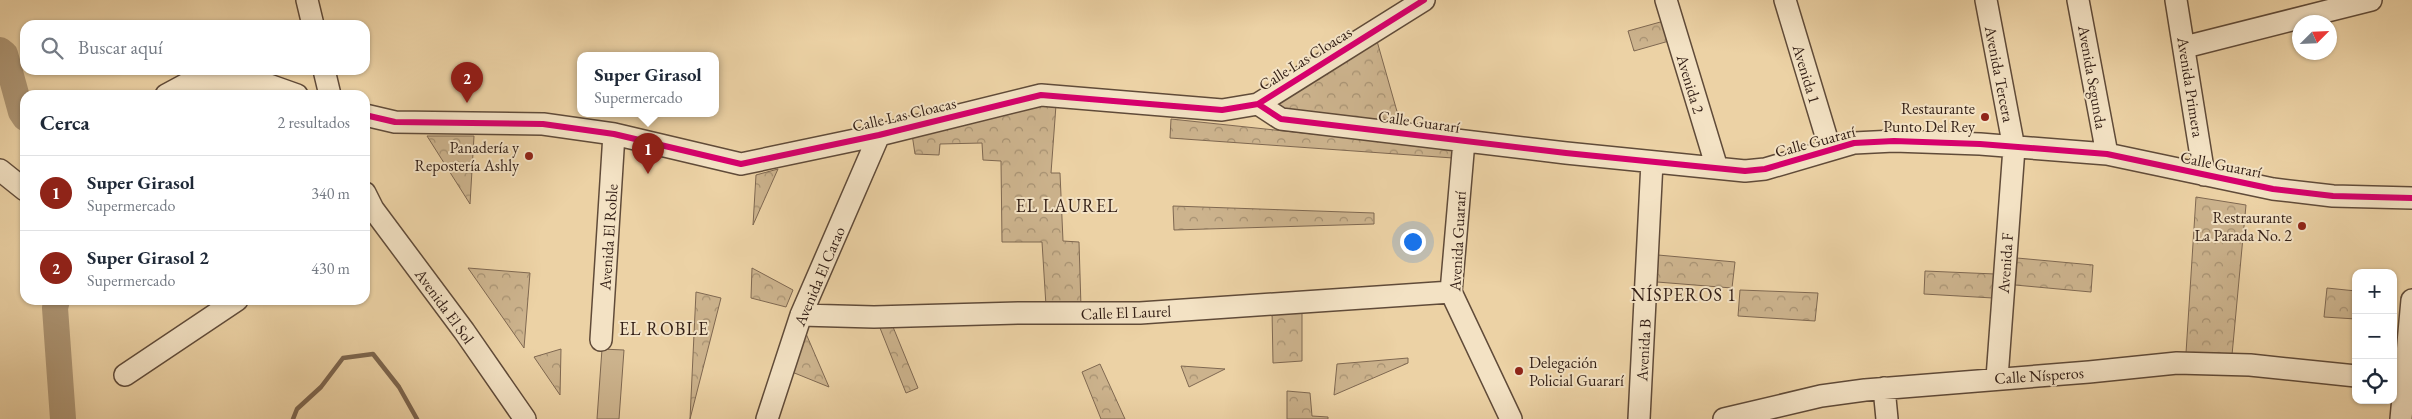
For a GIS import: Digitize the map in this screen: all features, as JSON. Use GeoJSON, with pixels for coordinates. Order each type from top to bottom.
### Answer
{"type":"FeatureCollection","features":[{"type":"Feature","properties":{"kind":"street"},"geometry":{"type":"LineString","coordinates":[[307,0],[312,20]]}},
{"type":"Feature","properties":{"kind":"street","name":"Calle Las Cloacas"},"geometry":{"type":"LineString","coordinates":[[370,116],[395,122],[543,124],[614,134],[741,164],[879,135],[1041,95],[1222,110],[1258,104],[1424,0]]}},
{"type":"Feature","properties":{"kind":"street","name":"Avenida 2"},"geometry":{"type":"LineString","coordinates":[[1666,0],[1717,168]]}},
{"type":"Feature","properties":{"kind":"street","name":"Avenida 1"},"geometry":{"type":"LineString","coordinates":[[1785,0],[1830,148]]}},
{"type":"Feature","properties":{"kind":"street","name":"Avenida Tercera"},"geometry":{"type":"LineString","coordinates":[[1986,0],[2014,148]]}},
{"type":"Feature","properties":{"kind":"street","name":"Avenida Segunda"},"geometry":{"type":"LineString","coordinates":[[2078,0],[2107,154]]}},
{"type":"Feature","properties":{"kind":"street","name":"Avenida Primera"},"geometry":{"type":"LineString","coordinates":[[2176,0],[2204,175]]}},
{"type":"Feature","properties":{"kind":"street"},"geometry":{"type":"LineString","coordinates":[[2185,47],[2371,0]]}},
{"type":"Feature","properties":{"kind":"street"},"geometry":{"type":"LineString","coordinates":[[325,75],[329,90]]}},
{"type":"Feature","properties":{"kind":"street"},"geometry":{"type":"LineString","coordinates":[[175,90],[192,81],[233,80],[266,84],[283,90]]}},
{"type":"Feature","properties":{"kind":"street","name":"Calle Guararí"},"geometry":{"type":"LineString","coordinates":[[1258,104],[1281,119],[1745,171],[1765,169],[1830,148],[1854,143],[1894,140],[1980,144],[2107,154],[2273,189],[2333,196],[2412,198]]}},
{"type":"Feature","properties":{"kind":"street","name":"Avenida El Roble"},"geometry":{"type":"LineString","coordinates":[[601,340],[614,134]]}},
{"type":"Feature","properties":{"kind":"street","name":"Avenida El Carao"},"geometry":{"type":"LineString","coordinates":[[767,419],[801,315],[879,135]]}},
{"type":"Feature","properties":{"kind":"street","name":"Avenida Guararí"},"geometry":{"type":"LineString","coordinates":[[1464,141],[1451,292],[1511,419]]}},
{"type":"Feature","properties":{"kind":"street","name":"Avenida F"},"geometry":{"type":"LineString","coordinates":[[1997,378],[2014,148]]}},
{"type":"Feature","properties":{"kind":"street","name":"Avenida B"},"geometry":{"type":"LineString","coordinates":[[1639,419],[1652,162]]}},
{"type":"Feature","properties":{"kind":"street"},"geometry":{"type":"LineString","coordinates":[[0,170],[20,186]]}},
{"type":"Feature","properties":{"kind":"street","name":"Avenida El Sol"},"geometry":{"type":"LineString","coordinates":[[370,208],[464,331],[525,419]]}},
{"type":"Feature","properties":{"kind":"street","name":"Calle El Laurel"},"geometry":{"type":"LineString","coordinates":[[801,315],[874,317],[1018,313],[1140,313],[1451,292]]}},
{"type":"Feature","properties":{"kind":"street"},"geometry":{"type":"LineString","coordinates":[[2401,419],[2412,300]]}},
{"type":"Feature","properties":{"kind":"street"},"geometry":{"type":"LineString","coordinates":[[125,375],[229,305]]}},
{"type":"Feature","properties":{"kind":"street","name":"Calle Nísperos"},"geometry":{"type":"LineString","coordinates":[[1724,419],[1821,396],[1884,388],[2177,363],[2250,365],[2352,376]]}},
{"type":"Feature","properties":{"kind":"street"},"geometry":{"type":"LineString","coordinates":[[1884,388],[1887,419]]}},
{"type":"Feature","properties":{"kind":"green space"},"geometry":{"type":"Polygon","coordinates":[[[1664,21],[1669,41],[1634,51],[1628,31],[1664,21]]]}},
{"type":"Feature","properties":{"kind":"green space"},"geometry":{"type":"Polygon","coordinates":[[[1377,41],[1400,122],[1284,113],[1275,103],[1377,41]]]}},
{"type":"Feature","properties":{"kind":"green space"},"geometry":{"type":"Polygon","coordinates":[[[1032,105],[1056,105],[1051,173],[1060,173],[1063,241],[1079,242],[1081,307],[1046,306],[1042,242],[1002,242],[1001,161],[983,160],[982,143],[940,144],[939,155],[915,154],[912,134],[1032,105]]]}},
{"type":"Feature","properties":{"kind":"green space"},"geometry":{"type":"Polygon","coordinates":[[[1171,119],[1454,149],[1453,158],[1170,138],[1171,119]]]}},
{"type":"Feature","properties":{"kind":"green space"},"geometry":{"type":"Polygon","coordinates":[[[427,136],[474,136],[470,204],[427,136]]]}},
{"type":"Feature","properties":{"kind":"green space"},"geometry":{"type":"Polygon","coordinates":[[[778,169],[753,225],[756,175],[778,169]]]}},
{"type":"Feature","properties":{"kind":"green space"},"geometry":{"type":"Polygon","coordinates":[[[2196,197],[2246,205],[2232,355],[2186,353],[2196,197]]]}},
{"type":"Feature","properties":{"kind":"green space"},"geometry":{"type":"Polygon","coordinates":[[[1173,206],[1374,213],[1374,224],[1174,230],[1173,206]]]}},
{"type":"Feature","properties":{"kind":"green space"},"geometry":{"type":"Polygon","coordinates":[[[1658,255],[1735,262],[1732,288],[1657,282],[1658,255]]]}},
{"type":"Feature","properties":{"kind":"green space"},"geometry":{"type":"Polygon","coordinates":[[[2017,258],[2093,265],[2091,292],[2015,285],[2017,258]]]}},
{"type":"Feature","properties":{"kind":"green space"},"geometry":{"type":"Polygon","coordinates":[[[468,268],[530,273],[524,348],[468,268]]]}},
{"type":"Feature","properties":{"kind":"green space"},"geometry":{"type":"Polygon","coordinates":[[[752,268],[793,290],[786,307],[751,298],[752,268]]]}},
{"type":"Feature","properties":{"kind":"green space"},"geometry":{"type":"Polygon","coordinates":[[[1925,271],[1995,274],[1993,298],[1924,294],[1925,271]]]}},
{"type":"Feature","properties":{"kind":"green space"},"geometry":{"type":"Polygon","coordinates":[[[2327,288],[2352,291],[2352,319],[2324,317],[2327,288]]]}},
{"type":"Feature","properties":{"kind":"green space"},"geometry":{"type":"Polygon","coordinates":[[[1740,290],[1818,293],[1815,321],[1738,316],[1740,290]]]}},
{"type":"Feature","properties":{"kind":"green space"},"geometry":{"type":"Polygon","coordinates":[[[696,292],[721,298],[690,419],[696,292]]]}},
{"type":"Feature","properties":{"kind":"green space"},"geometry":{"type":"Polygon","coordinates":[[[1302,308],[1302,361],[1273,363],[1272,310],[1302,308]]]}},
{"type":"Feature","properties":{"kind":"green space"},"geometry":{"type":"Polygon","coordinates":[[[891,322],[918,388],[906,393],[878,323],[891,322]]]}},
{"type":"Feature","properties":{"kind":"green space"},"geometry":{"type":"Polygon","coordinates":[[[804,329],[829,387],[792,372],[804,329]]]}},
{"type":"Feature","properties":{"kind":"green space"},"geometry":{"type":"Polygon","coordinates":[[[561,349],[560,395],[534,357],[561,349]]]}},
{"type":"Feature","properties":{"kind":"green space"},"geometry":{"type":"Polygon","coordinates":[[[602,349],[624,350],[619,419],[597,419],[602,349]]]}},
{"type":"Feature","properties":{"kind":"green space"},"geometry":{"type":"Polygon","coordinates":[[[1408,358],[1408,363],[1334,395],[1337,364],[1408,358]]]}},
{"type":"Feature","properties":{"kind":"green space"},"geometry":{"type":"Polygon","coordinates":[[[1100,364],[1125,419],[1101,419],[1082,372],[1100,364]]]}},
{"type":"Feature","properties":{"kind":"green space"},"geometry":{"type":"Polygon","coordinates":[[[1181,366],[1225,369],[1189,387],[1181,366]]]}},
{"type":"Feature","properties":{"kind":"green space"},"geometry":{"type":"Polygon","coordinates":[[[1287,391],[1310,393],[1312,416],[1328,417],[1328,419],[1287,419],[1287,391]]]}},
{"type":"Feature","properties":{"kind":"waterway"},"geometry":{"type":"LineString","coordinates":[[0,50],[5,54],[20,108]]}},
{"type":"Feature","properties":{"kind":"waterway"},"geometry":{"type":"LineString","coordinates":[[56,305],[63,419]]}},
{"type":"Feature","properties":{"kind":"waterway"},"geometry":{"type":"LineString","coordinates":[[293,419],[297,409],[321,387],[343,358],[373,354],[399,387],[417,419]]}},
{"type":"Feature","properties":{"kind":"cycle path"},"geometry":{"type":"LineString","coordinates":[[370,116],[395,122],[543,124],[614,134],[741,164],[879,135],[1041,95],[1222,110],[1258,104],[1424,0]]}},
{"type":"Feature","properties":{"kind":"cycle path"},"geometry":{"type":"LineString","coordinates":[[1258,104],[1281,119],[1566,153],[1745,171],[1765,169],[1854,143],[1894,141],[1980,144],[2107,154],[2273,189],[2333,196],[2412,198]]}},
{"type":"Feature","properties":{"kind":"place","name":"Super Girasol 2"},"geometry":{"type":"Point","coordinates":[467,103]}},
{"type":"Feature","properties":{"kind":"place","name":"Restaurante Punto Del Rey"},"geometry":{"type":"Point","coordinates":[1985,117]}},
{"type":"Feature","properties":{"kind":"place","name":"Panadería y Repostería Ashly"},"geometry":{"type":"Point","coordinates":[529,156]}},
{"type":"Feature","properties":{"kind":"place","name":"Super Girasol"},"geometry":{"type":"Point","coordinates":[648,174]}},
{"type":"Feature","properties":{"kind":"place","name":"Restraurante La Parada No. 2"},"geometry":{"type":"Point","coordinates":[2302,226]}},
{"type":"Feature","properties":{"kind":"place","name":"Delegación Policial Guararí"},"geometry":{"type":"Point","coordinates":[1519,371]}},
{"type":"Feature","properties":{"kind":"district","name":"EL LAUREL"},"geometry":{"type":"Point","coordinates":[1067,206]}},
{"type":"Feature","properties":{"kind":"district","name":"NÍSPEROS 1"},"geometry":{"type":"Point","coordinates":[1684,295]}},
{"type":"Feature","properties":{"kind":"district","name":"EL ROBLE"},"geometry":{"type":"Point","coordinates":[664,329]}}]}
